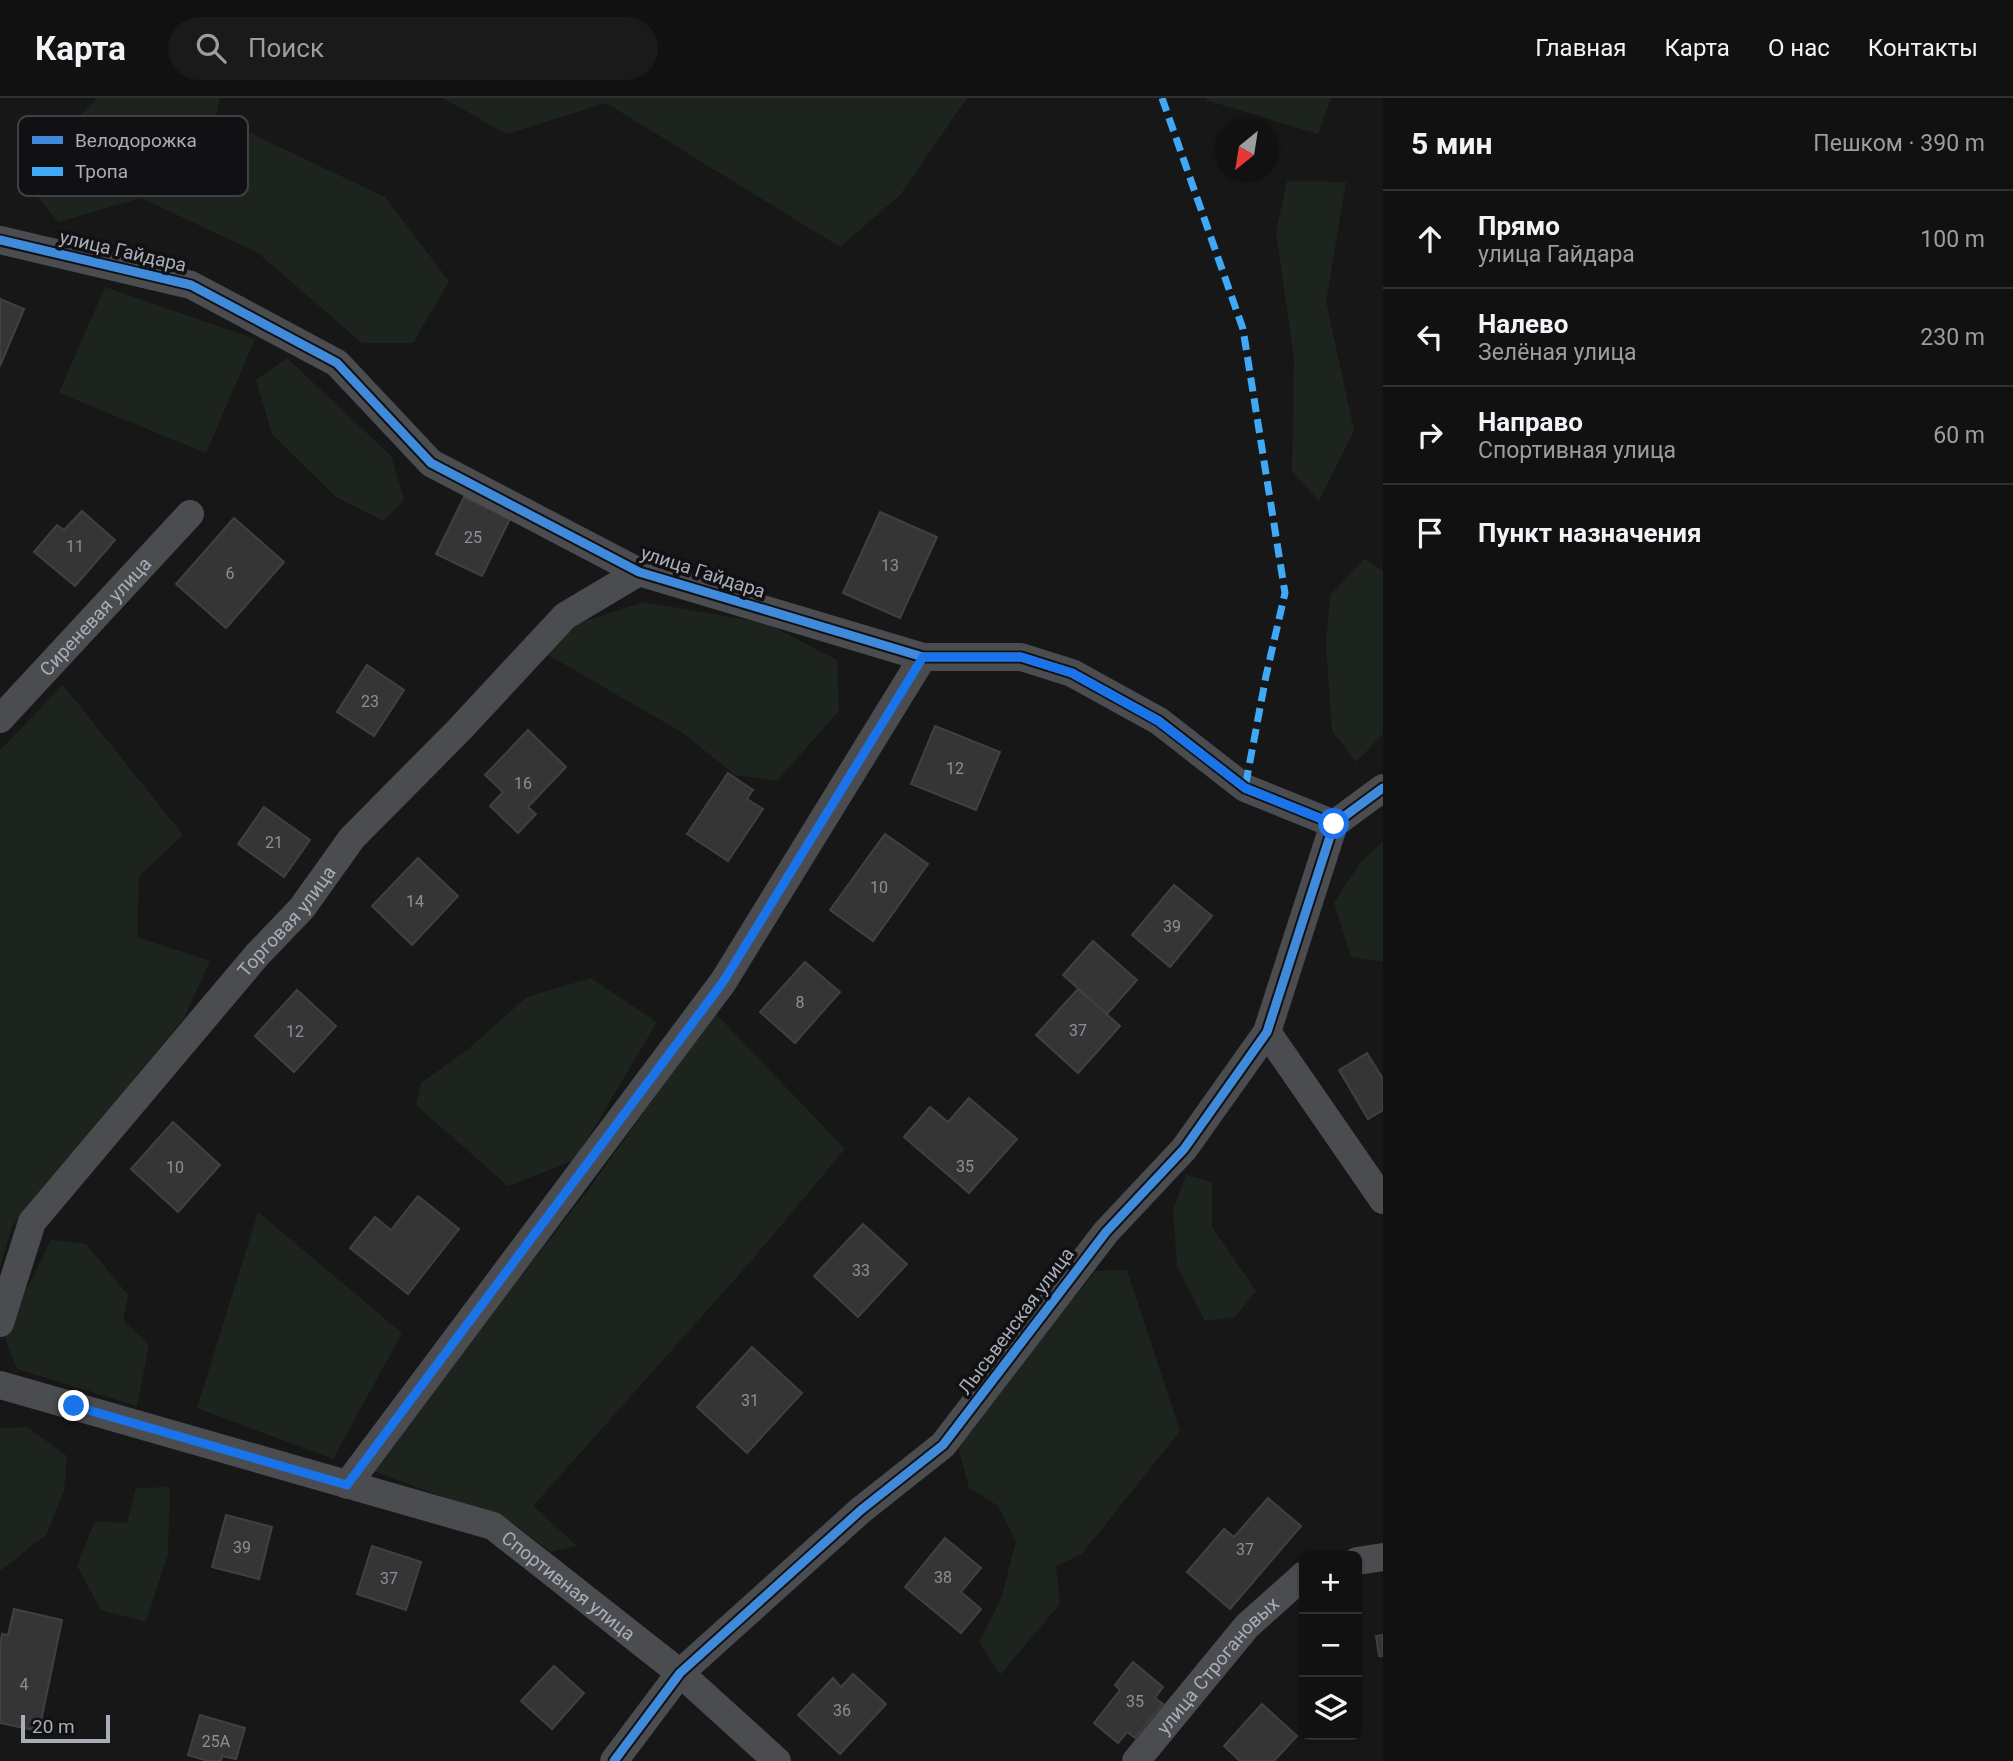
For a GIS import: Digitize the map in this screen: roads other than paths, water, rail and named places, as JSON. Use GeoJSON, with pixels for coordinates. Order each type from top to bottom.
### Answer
{"type":"FeatureCollection","features":[{"type":"Feature","properties":{"kind":"street","name":"улица Гайдара"},"geometry":{"type":"LineString","coordinates":[[0,240],[191,285],[337,363],[431,463],[639,572],[923,657],[1021,657],[1072,673],[1158,721],[1245,788],[1334,824]]}},
{"type":"Feature","properties":{"kind":"street","name":"Сиреневая улица"},"geometry":{"type":"LineString","coordinates":[[0,719],[190,513]]}},
{"type":"Feature","properties":{"kind":"street","name":"Торговая улица"},"geometry":{"type":"LineString","coordinates":[[0,1323],[32,1222],[257,955],[302,908],[352,838],[459,730],[565,616],[639,572]]}},
{"type":"Feature","properties":{"kind":"street"},"geometry":{"type":"LineString","coordinates":[[347,1485],[723,982],[923,657]]}},
{"type":"Feature","properties":{"kind":"street"},"geometry":{"type":"LineString","coordinates":[[1334,824],[1383,788]]}},
{"type":"Feature","properties":{"kind":"street","name":"Лысьвенская улица"},"geometry":{"type":"LineString","coordinates":[[614,1761],[680,1673],[861,1510],[943,1445],[1107,1232],[1184,1149],[1267,1032],[1334,824]]}},
{"type":"Feature","properties":{"kind":"street"},"geometry":{"type":"LineString","coordinates":[[1267,1032],[1383,1200]]}},
{"type":"Feature","properties":{"kind":"street","name":"Спортивная улица"},"geometry":{"type":"LineString","coordinates":[[0,1385],[493,1526],[680,1673],[777,1761]]}},
{"type":"Feature","properties":{"kind":"street"},"geometry":{"type":"LineString","coordinates":[[1362,1560],[1383,1557]]}},
{"type":"Feature","properties":{"kind":"street","name":"улица Строгановых"},"geometry":{"type":"LineString","coordinates":[[1136,1761],[1247,1626],[1299,1579]]}}]}
